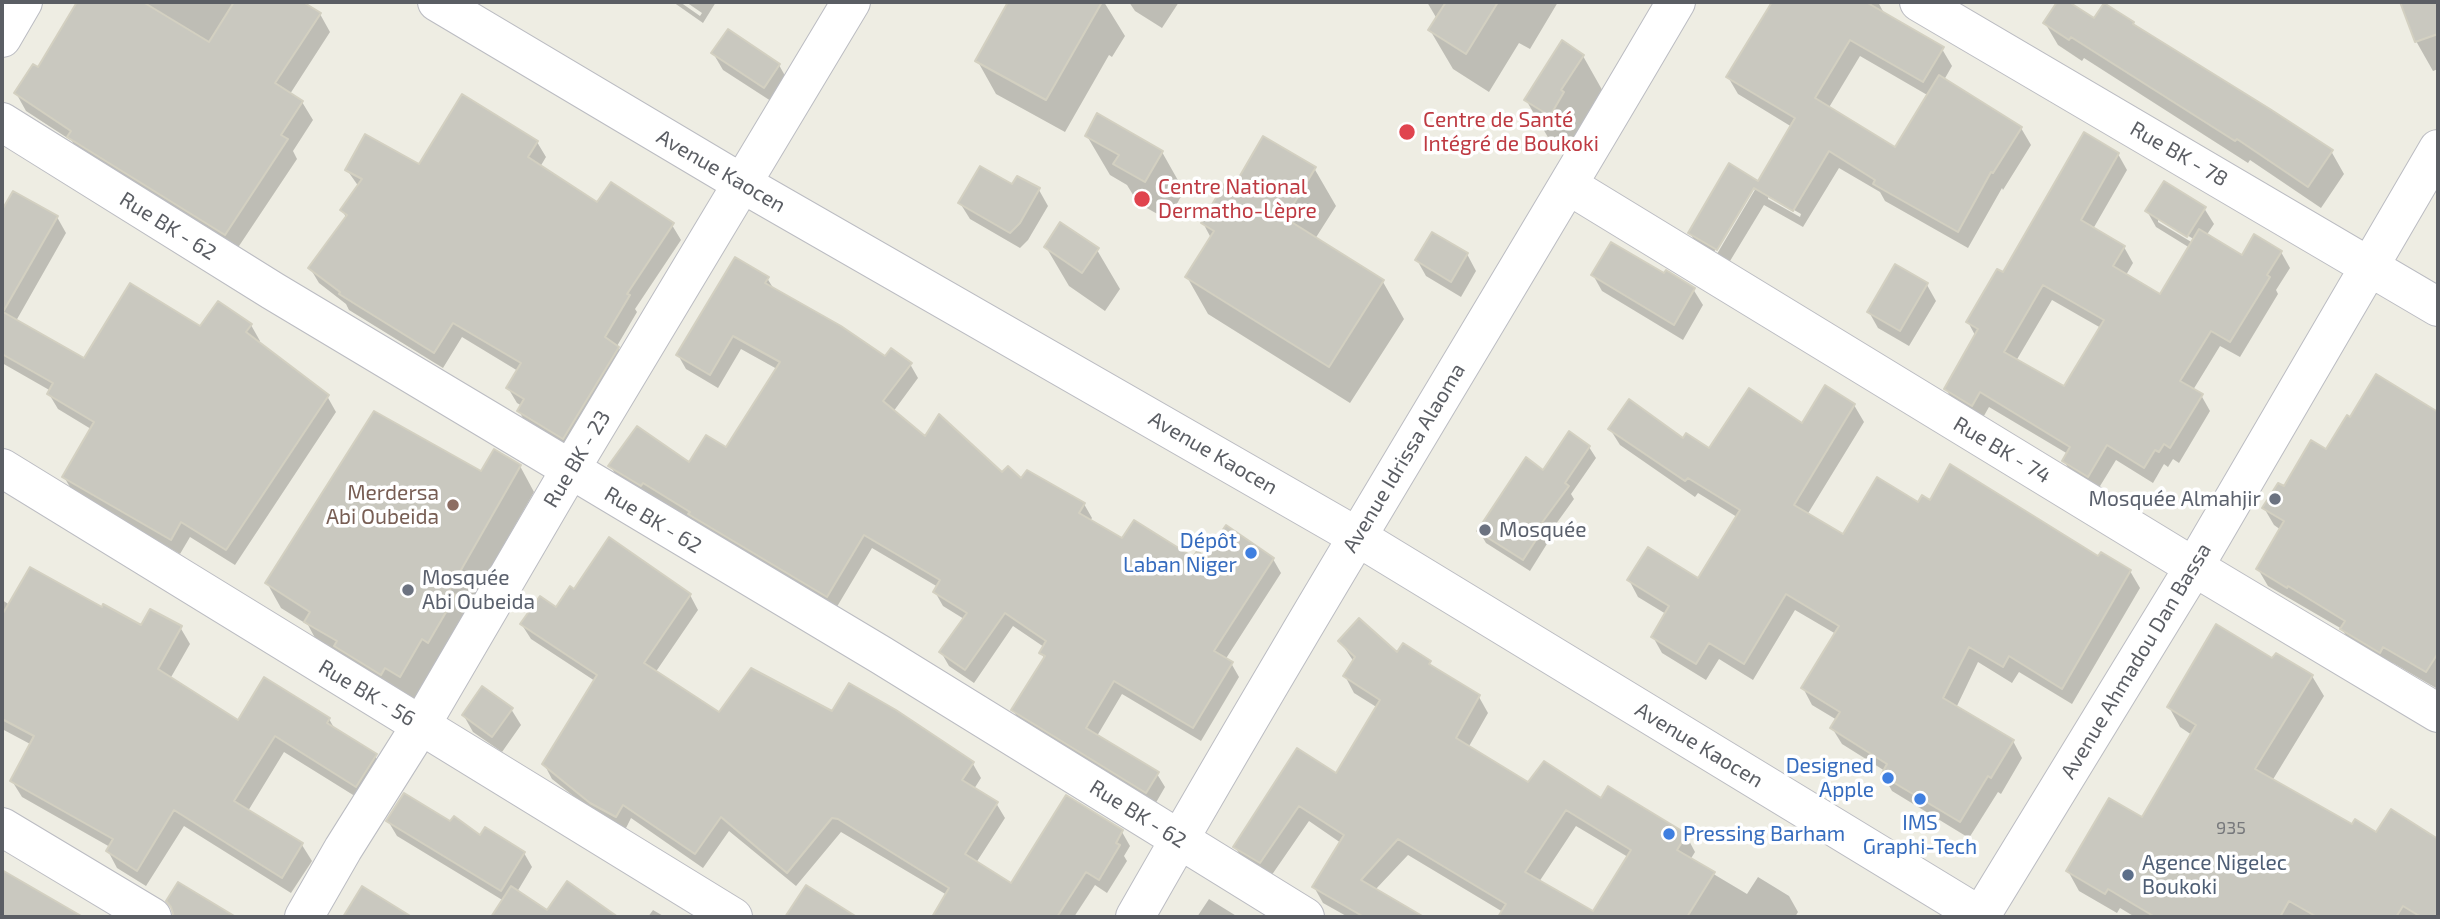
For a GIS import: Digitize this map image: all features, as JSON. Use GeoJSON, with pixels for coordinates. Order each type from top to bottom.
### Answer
{"type":"FeatureCollection","features":[{"type":"Feature","properties":{"kind":"street"},"geometry":{"type":"LineString","coordinates":[[2,38],[23,2]]}},
{"type":"Feature","properties":{"kind":"street","name":"Avenue Kaocen"},"geometry":{"type":"LineString","coordinates":[[437,2],[743,184],[1356,536],[1981,917]]}},
{"type":"Feature","properties":{"kind":"street","name":"Rue BK - 23"},"geometry":{"type":"LineString","coordinates":[[304,917],[851,2]]}},
{"type":"Feature","properties":{"kind":"street","name":"Avenue Idrissa Alaoma"},"geometry":{"type":"LineString","coordinates":[[1135,917],[1356,536],[1676,2]]}},
{"type":"Feature","properties":{"kind":"street","name":"Rue BK - 78"},"geometry":{"type":"LineString","coordinates":[[1919,2],[2438,307]]}},
{"type":"Feature","properties":{"kind":"street","name":"Rue BK - 62"},"geometry":{"type":"LineString","coordinates":[[2,122],[273,291],[881,655],[1305,917]]}},
{"type":"Feature","properties":{"kind":"street","name":"Avenue Ahmadou Dan Bassa"},"geometry":{"type":"LineString","coordinates":[[1981,917],[2194,567],[2438,149]]}},
{"type":"Feature","properties":{"kind":"street","name":"Rue BK - 74"},"geometry":{"type":"LineString","coordinates":[[1568,185],[2438,713]]}},
{"type":"Feature","properties":{"kind":"street","name":"Rue BK - 56"},"geometry":{"type":"LineString","coordinates":[[2,468],[733,917]]}},
{"type":"Feature","properties":{"kind":"street"},"geometry":{"type":"LineString","coordinates":[[2,827],[152,917]]}},
{"type":"Feature","properties":{"kind":"building"},"geometry":{"type":"Polygon","coordinates":[[[77,2],[143,2],[209,42],[234,2],[303,2],[321,13],[275,83],[303,101],[281,135],[288,139],[225,235],[67,137],[71,131],[14,93],[33,64],[38,67],[77,2]]]}},
{"type":"Feature","properties":{"kind":"building"},"geometry":{"type":"Polygon","coordinates":[[[1008,2],[1102,2],[1046,100],[975,61],[1008,2]]]}},
{"type":"Feature","properties":{"kind":"building"},"geometry":{"type":"Polygon","coordinates":[[[1446,2],[1498,2],[1466,54],[1428,30],[1446,2]]]}},
{"type":"Feature","properties":{"kind":"building"},"geometry":{"type":"Polygon","coordinates":[[[1772,2],[1866,2],[1944,47],[1923,82],[1850,40],[1815,98],[1895,147],[1939,75],[2022,127],[1993,173],[1991,172],[1958,232],[1873,184],[1875,180],[1829,151],[1793,211],[1754,188],[1717,250],[1688,233],[1729,163],[1758,181],[1795,118],[1726,77],[1772,2]]]}},
{"type":"Feature","properties":{"kind":"building"},"geometry":{"type":"Polygon","coordinates":[[[2057,2],[2069,2],[2094,18],[2104,3],[2333,150],[2308,187],[2237,139],[2235,141],[2071,37],[2069,40],[2043,23],[2057,2]]]}},
{"type":"Feature","properties":{"kind":"building"},"geometry":{"type":"Polygon","coordinates":[[[2400,2],[2438,2],[2438,34],[2415,42],[2400,2]]]}},
{"type":"Feature","properties":{"kind":"building"},"geometry":{"type":"Polygon","coordinates":[[[728,29],[780,64],[764,88],[711,53],[728,29]]]}},
{"type":"Feature","properties":{"kind":"building"},"geometry":{"type":"Polygon","coordinates":[[[1562,40],[1584,55],[1561,90],[1564,92],[1550,116],[1524,100],[1562,40]]]}},
{"type":"Feature","properties":{"kind":"building"},"geometry":{"type":"Polygon","coordinates":[[[462,94],[538,141],[528,157],[597,202],[611,182],[674,223],[627,294],[630,295],[605,337],[619,347],[563,439],[517,411],[524,399],[506,388],[521,363],[453,323],[434,353],[339,294],[340,292],[308,268],[347,215],[340,210],[362,179],[345,170],[365,134],[419,164],[462,94]]]}},
{"type":"Feature","properties":{"kind":"building"},"geometry":{"type":"Polygon","coordinates":[[[1097,113],[1163,151],[1145,182],[1113,164],[1119,155],[1085,136],[1097,113]]]}},
{"type":"Feature","properties":{"kind":"building"},"geometry":{"type":"Polygon","coordinates":[[[2084,132],[2119,153],[2081,220],[2125,246],[2113,266],[2160,294],[2199,229],[2242,255],[2254,234],[2282,251],[2267,275],[2270,277],[2230,342],[2211,331],[2180,381],[2203,394],[2170,448],[2164,444],[2159,452],[2155,450],[2144,468],[2107,445],[2088,477],[2062,461],[2070,447],[1980,392],[1972,406],[1944,389],[1978,329],[1966,322],[1997,269],[2003,272],[2084,132]],[[2043,285],[2004,352],[2064,386],[2104,320],[2043,285]]]}},
{"type":"Feature","properties":{"kind":"building"},"geometry":{"type":"Polygon","coordinates":[[[1263,136],[1316,167],[1285,218],[1384,280],[1329,367],[1185,277],[1214,231],[1201,223],[1226,181],[1234,186],[1263,136]]]}},
{"type":"Feature","properties":{"kind":"building"},"geometry":{"type":"Polygon","coordinates":[[[980,166],[1012,184],[1017,176],[1040,188],[1020,223],[1010,233],[958,203],[980,166]]]}},
{"type":"Feature","properties":{"kind":"building"},"geometry":{"type":"Polygon","coordinates":[[[2164,181],[2206,207],[2187,237],[2145,211],[2164,181]]]}},
{"type":"Feature","properties":{"kind":"building"},"geometry":{"type":"Polygon","coordinates":[[[13,191],[58,216],[3,312],[84,358],[130,283],[200,326],[218,301],[252,324],[246,332],[329,395],[226,550],[181,522],[171,540],[62,477],[94,422],[47,394],[53,383],[2,354],[2,210],[13,191]]]}},
{"type":"Feature","properties":{"kind":"building"},"geometry":{"type":"Polygon","coordinates":[[[1060,222],[1099,248],[1082,273],[1044,247],[1060,222]]]}},
{"type":"Feature","properties":{"kind":"building"},"geometry":{"type":"Polygon","coordinates":[[[1432,232],[1468,253],[1451,282],[1415,260],[1432,232]]]}},
{"type":"Feature","properties":{"kind":"building"},"geometry":{"type":"Polygon","coordinates":[[[1611,242],[1695,288],[1674,325],[1591,275],[1611,242]]]}},
{"type":"Feature","properties":{"kind":"building"},"geometry":{"type":"Polygon","coordinates":[[[735,257],[769,277],[765,283],[841,326],[885,356],[891,348],[912,363],[883,401],[925,436],[939,414],[1002,472],[1008,466],[1021,478],[1027,470],[1085,503],[1079,513],[1122,538],[1134,520],[1193,557],[1197,551],[1205,556],[1226,525],[1274,558],[1214,651],[1233,662],[1193,728],[1114,681],[1086,728],[1159,772],[1146,793],[1011,710],[1045,656],[1039,653],[1046,641],[1005,613],[965,670],[939,652],[967,613],[933,592],[940,580],[864,535],[827,597],[688,514],[690,512],[643,483],[641,486],[608,466],[637,426],[689,462],[706,435],[726,447],[780,362],[733,336],[710,375],[676,355],[735,257]]]}},
{"type":"Feature","properties":{"kind":"building"},"geometry":{"type":"Polygon","coordinates":[[[1895,264],[1928,283],[1900,331],[1867,312],[1895,264]]]}},
{"type":"Feature","properties":{"kind":"building"},"geometry":{"type":"Polygon","coordinates":[[[2376,374],[2438,412],[2438,653],[2426,672],[2383,647],[2380,653],[2340,629],[2345,621],[2256,569],[2284,521],[2262,508],[2278,483],[2284,486],[2311,440],[2326,449],[2347,415],[2350,417],[2376,374]]]}},
{"type":"Feature","properties":{"kind":"building"},"geometry":{"type":"Polygon","coordinates":[[[1825,385],[1855,404],[1794,505],[1843,534],[1877,477],[1918,502],[1922,495],[1930,500],[1950,464],[2098,556],[2101,552],[2131,570],[2062,689],[2009,656],[2003,667],[1969,647],[1943,698],[2014,740],[1960,822],[1881,775],[1887,764],[1830,728],[1840,712],[1801,688],[1839,626],[1786,594],[1744,664],[1709,643],[1696,664],[1651,637],[1669,606],[1627,580],[1648,547],[1698,578],[1740,510],[1688,478],[1685,481],[1608,429],[1629,399],[1683,438],[1686,433],[1709,448],[1749,388],[1802,423],[1825,385]]]}},
{"type":"Feature","properties":{"kind":"building"},"geometry":{"type":"Polygon","coordinates":[[[374,411],[481,471],[494,449],[521,465],[449,591],[456,595],[428,643],[422,639],[400,677],[385,668],[381,675],[334,646],[337,641],[304,622],[310,612],[265,583],[374,411]]]}},
{"type":"Feature","properties":{"kind":"building"},"geometry":{"type":"Polygon","coordinates":[[[1569,431],[1590,446],[1565,483],[1569,486],[1541,524],[1545,526],[1523,560],[1477,531],[1526,457],[1543,470],[1569,431]]]}},
{"type":"Feature","properties":{"kind":"building"},"geometry":{"type":"Polygon","coordinates":[[[609,537],[691,594],[644,663],[719,712],[751,668],[832,711],[849,683],[896,710],[974,762],[962,780],[998,802],[965,854],[1011,883],[1066,795],[1123,830],[1116,843],[1120,845],[1099,880],[1086,872],[1057,917],[932,917],[949,888],[838,819],[832,818],[787,873],[721,817],[695,854],[623,805],[616,817],[590,803],[542,764],[597,675],[520,624],[540,596],[556,607],[570,586],[574,589],[609,537]]]}},
{"type":"Feature","properties":{"kind":"building"},"geometry":{"type":"Polygon","coordinates":[[[30,567],[102,607],[103,604],[141,625],[150,609],[182,626],[158,669],[238,720],[264,677],[330,718],[327,723],[377,754],[356,787],[275,736],[234,801],[303,843],[282,878],[174,810],[137,871],[106,851],[113,839],[10,781],[34,736],[2,719],[2,615],[30,567]]]}},
{"type":"Feature","properties":{"kind":"building"},"geometry":{"type":"Polygon","coordinates":[[[1359,618],[1397,652],[1403,643],[1431,661],[1429,664],[1480,695],[1456,738],[1528,782],[1544,761],[1601,798],[1608,786],[1687,834],[1677,850],[1715,872],[1687,917],[1498,917],[1506,904],[1398,839],[1361,880],[1424,917],[1364,917],[1312,887],[1344,835],[1299,806],[1260,863],[1233,847],[1297,748],[1336,773],[1380,700],[1343,676],[1355,657],[1338,641],[1359,618]],[[1566,810],[1525,872],[1593,911],[1631,850],[1566,810]]]}},
{"type":"Feature","properties":{"kind":"building"},"geometry":{"type":"Polygon","coordinates":[[[2216,624],[2272,658],[2276,653],[2313,675],[2255,769],[2352,824],[2355,819],[2376,832],[2391,809],[2438,839],[2438,917],[2421,917],[2403,906],[2396,917],[2317,917],[2289,901],[2280,917],[2155,917],[2108,889],[2105,894],[2066,871],[2109,798],[2142,817],[2196,725],[2167,707],[2216,624]]]}},
{"type":"Feature","properties":{"kind":"building"},"geometry":{"type":"Polygon","coordinates":[[[482,686],[513,708],[492,737],[462,715],[482,686]]]}},
{"type":"Feature","properties":{"kind":"building"},"geometry":{"type":"Polygon","coordinates":[[[404,793],[450,821],[454,816],[480,835],[485,827],[525,852],[501,891],[386,821],[404,793]]]}},
{"type":"Feature","properties":{"kind":"building"},"geometry":{"type":"Polygon","coordinates":[[[2,870],[83,917],[2,917],[2,870]]]}},
{"type":"Feature","properties":{"kind":"building"},"geometry":{"type":"Polygon","coordinates":[[[567,881],[618,917],[491,917],[511,886],[547,910],[567,881]]]}},
{"type":"Feature","properties":{"kind":"building"},"geometry":{"type":"Polygon","coordinates":[[[178,882],[236,917],[174,917],[166,901],[178,882]]]}},
{"type":"Feature","properties":{"kind":"building"},"geometry":{"type":"Polygon","coordinates":[[[806,885],[857,917],[785,917],[806,885]]]}},
{"type":"Feature","properties":{"kind":"building"},"geometry":{"type":"Polygon","coordinates":[[[362,886],[412,917],[343,917],[362,886]]]}},
{"type":"Feature","properties":{"kind":"place","name":"Centre de Santé Intégré de Boukoki"},"geometry":{"type":"Point","coordinates":[1407,132]}},
{"type":"Feature","properties":{"kind":"place","name":"Centre National Dermatho-Lèpre"},"geometry":{"type":"Point","coordinates":[1142,199]}},
{"type":"Feature","properties":{"kind":"place","name":"Mosquée Almahjir"},"geometry":{"type":"Point","coordinates":[2275,499]}},
{"type":"Feature","properties":{"kind":"place","name":"Merdersa Abi Oubeida"},"geometry":{"type":"Point","coordinates":[453,505]}},
{"type":"Feature","properties":{"kind":"place","name":"Mosquée"},"geometry":{"type":"Point","coordinates":[1485,530]}},
{"type":"Feature","properties":{"kind":"place","name":"Dépôt Laban Niger"},"geometry":{"type":"Point","coordinates":[1251,553]}},
{"type":"Feature","properties":{"kind":"place","name":"Mosquée Abi Oubeida"},"geometry":{"type":"Point","coordinates":[408,590]}},
{"type":"Feature","properties":{"kind":"place","name":"Designed Apple"},"geometry":{"type":"Point","coordinates":[1888,778]}},
{"type":"Feature","properties":{"kind":"place","name":"IMS Graphi-Tech"},"geometry":{"type":"Point","coordinates":[1920,799]}},
{"type":"Feature","properties":{"kind":"place","name":"Pressing Barham"},"geometry":{"type":"Point","coordinates":[1669,834]}},
{"type":"Feature","properties":{"kind":"place","name":"Agence Nigelec Boukoki"},"geometry":{"type":"Point","coordinates":[2128,875]}}]}
